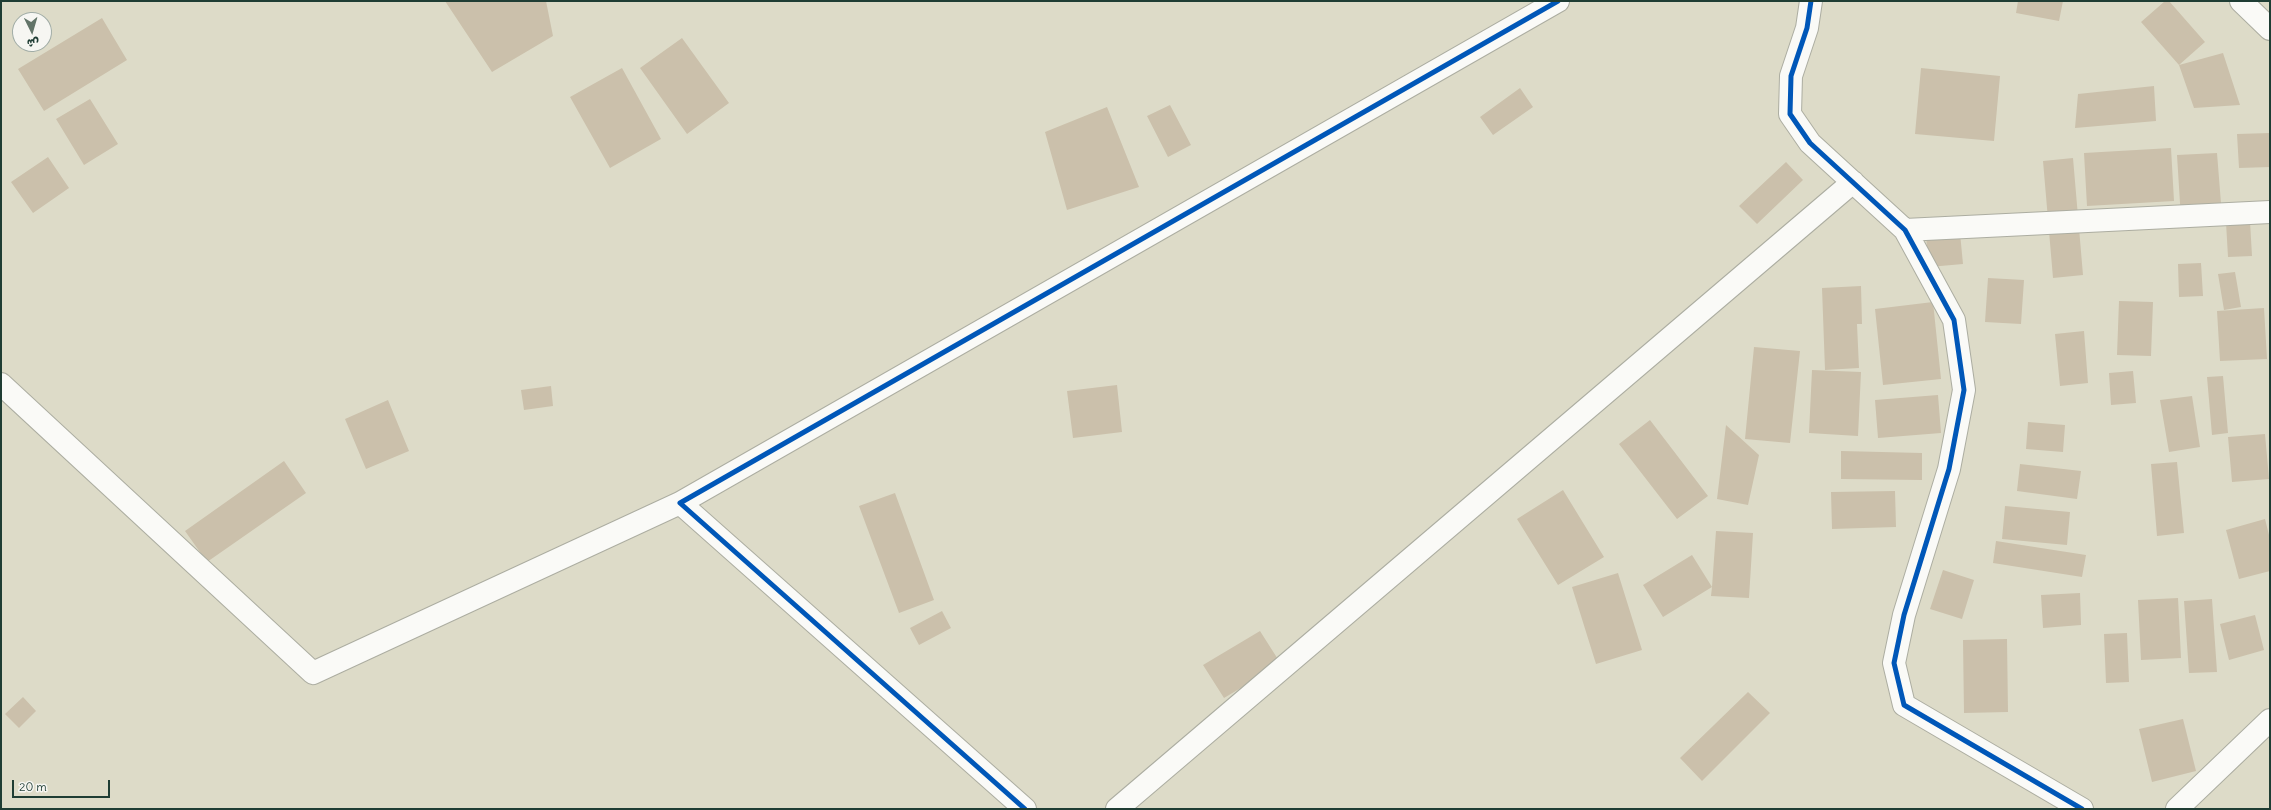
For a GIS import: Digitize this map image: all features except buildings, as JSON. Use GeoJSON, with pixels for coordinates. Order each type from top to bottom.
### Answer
{"type":"FeatureCollection","features":[{"type":"Feature","properties":{"kind":"street"},"geometry":{"type":"LineString","coordinates":[[1,384],[313,672],[680,503],[1558,1]]}},
{"type":"Feature","properties":{"kind":"street"},"geometry":{"type":"LineString","coordinates":[[1811,1],[1807,28],[1791,76],[1790,114],[1810,143],[1905,230],[1954,320],[1964,390],[1949,469],[1904,615],[1894,663],[1904,706],[2082,809]]}},
{"type":"Feature","properties":{"kind":"street"},"geometry":{"type":"LineString","coordinates":[[2241,1],[2270,29]]}},
{"type":"Feature","properties":{"kind":"street"},"geometry":{"type":"LineString","coordinates":[[1117,809],[1853,182]]}},
{"type":"Feature","properties":{"kind":"street"},"geometry":{"type":"LineString","coordinates":[[1905,230],[2270,212]]}},
{"type":"Feature","properties":{"kind":"street"},"geometry":{"type":"LineString","coordinates":[[680,503],[1025,809]]}},
{"type":"Feature","properties":{"kind":"street"},"geometry":{"type":"LineString","coordinates":[[2177,809],[2270,720]]}},
{"type":"Feature","properties":{"kind":"cycle path"},"geometry":{"type":"LineString","coordinates":[[1025,809],[680,503],[1558,1]]}},
{"type":"Feature","properties":{"kind":"cycle path"},"geometry":{"type":"LineString","coordinates":[[1811,1],[1807,28],[1791,76],[1790,114],[1810,143],[1905,230],[1954,320],[1964,390],[1949,469],[1904,615],[1894,663],[1904,705],[2082,809]]}}]}
